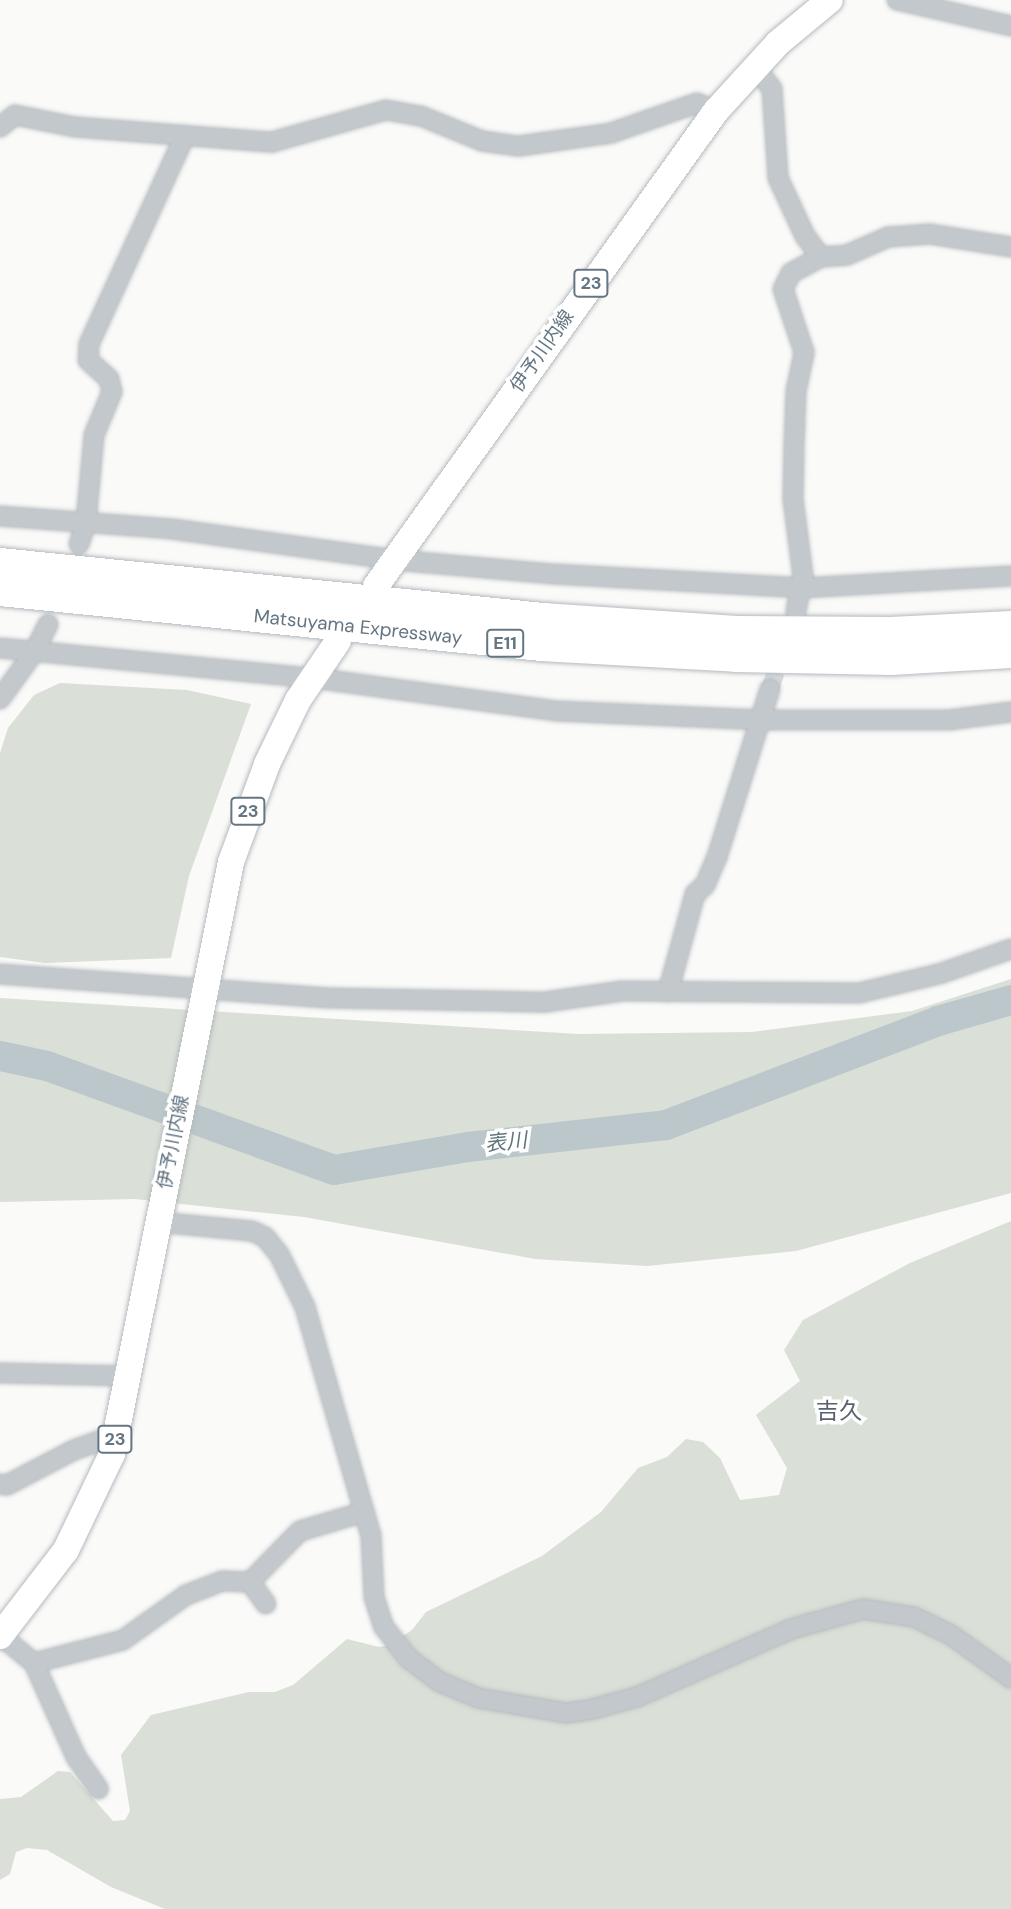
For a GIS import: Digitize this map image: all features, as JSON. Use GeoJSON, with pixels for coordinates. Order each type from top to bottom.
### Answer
{"type":"FeatureCollection","features":[{"type":"Feature","properties":{"kind":"highway","name":"Matsuyama Expressway"},"geometry":{"type":"LineString","coordinates":[[0,564],[543,618],[737,631],[891,632],[1011,626]]}},
{"type":"Feature","properties":{"kind":"highway","name":"Matsuyama Expressway"},"geometry":{"type":"LineString","coordinates":[[0,591],[569,648],[891,660],[1011,653]]}},
{"type":"Feature","properties":{"kind":"main road","name":"伊予川内線"},"geometry":{"type":"LineString","coordinates":[[376,586],[716,111],[755,67],[830,0]]}},
{"type":"Feature","properties":{"kind":"main road","name":"伊予川内線"},"geometry":{"type":"LineString","coordinates":[[2,1631],[66,1550],[91,1504],[115,1442],[130,1376],[202,994],[241,828],[267,764],[313,678],[338,641]]}},
{"type":"Feature","properties":{"kind":"street"},"geometry":{"type":"LineString","coordinates":[[897,0],[1011,26]]}},
{"type":"Feature","properties":{"kind":"street"},"geometry":{"type":"LineString","coordinates":[[755,67],[772,89],[778,178],[805,236],[821,257]]}},
{"type":"Feature","properties":{"kind":"street"},"geometry":{"type":"LineString","coordinates":[[0,127],[15,115],[75,127],[272,142],[386,110],[421,116],[482,141],[519,146],[611,133],[697,103],[716,111]]}},
{"type":"Feature","properties":{"kind":"street"},"geometry":{"type":"LineString","coordinates":[[79,544],[86,522],[91,450],[112,388],[109,379],[90,364],[87,350],[184,137]]}},
{"type":"Feature","properties":{"kind":"street"},"geometry":{"type":"LineString","coordinates":[[796,611],[801,588],[802,560],[793,499],[796,391],[804,352],[783,289],[791,273],[821,257],[847,255],[888,237],[930,234],[964,236],[1011,247]]}},
{"type":"Feature","properties":{"kind":"street"},"geometry":{"type":"LineString","coordinates":[[0,516],[86,522],[395,560],[801,588],[1011,576]]}},
{"type":"Feature","properties":{"kind":"street"},"geometry":{"type":"LineString","coordinates":[[0,699],[34,652],[48,624]]}},
{"type":"Feature","properties":{"kind":"street"},"geometry":{"type":"LineString","coordinates":[[0,649],[313,678],[556,711],[763,720],[949,720],[1011,712]]}},
{"type":"Feature","properties":{"kind":"street"},"geometry":{"type":"LineString","coordinates":[[668,992],[695,894],[705,885],[717,857],[763,720],[770,689]]}},
{"type":"Feature","properties":{"kind":"street"},"geometry":{"type":"LineString","coordinates":[[0,974],[202,994],[503,1002],[622,991],[859,993],[942,973],[1011,949]]}},
{"type":"Feature","properties":{"kind":"street"},"geometry":{"type":"LineString","coordinates":[[158,1217],[240,1228],[265,1237],[273,1246],[305,1307],[371,1535],[374,1597],[384,1627],[408,1658],[438,1681],[478,1698],[568,1713],[589,1710],[637,1697],[791,1629],[863,1609],[914,1617],[951,1634],[1011,1678]]}},
{"type":"Feature","properties":{"kind":"street"},"geometry":{"type":"LineString","coordinates":[[0,1373],[130,1376]]}},
{"type":"Feature","properties":{"kind":"street"},"geometry":{"type":"LineString","coordinates":[[0,1484],[6,1485],[74,1450],[102,1440],[115,1442]]}},
{"type":"Feature","properties":{"kind":"street"},"geometry":{"type":"LineString","coordinates":[[34,1663],[123,1640],[186,1595],[223,1581],[250,1582],[299,1531],[364,1512]]}},
{"type":"Feature","properties":{"kind":"street"},"geometry":{"type":"LineString","coordinates":[[250,1582],[266,1604]]}},
{"type":"Feature","properties":{"kind":"street"},"geometry":{"type":"LineString","coordinates":[[2,1631],[34,1663],[76,1756],[98,1788]]}},
{"type":"Feature","properties":{"kind":"shaded area"},"geometry":{"type":"Polygon","coordinates":[[[60,683],[187,690],[251,704],[189,876],[171,958],[45,963],[0,957],[0,753],[8,728],[34,695],[60,683]]]}},
{"type":"Feature","properties":{"kind":"shaded area"},"geometry":{"type":"Polygon","coordinates":[[[1011,979],[1011,1193],[796,1251],[647,1266],[535,1259],[304,1217],[135,1199],[0,1202],[0,998],[578,1034],[752,1032],[912,1011],[1011,979]]]}},
{"type":"Feature","properties":{"kind":"shaded area"},"geometry":{"type":"Polygon","coordinates":[[[1011,1221],[1011,1909],[165,1909],[111,1887],[47,1850],[27,1848],[16,1852],[10,1874],[0,1880],[0,1799],[21,1797],[58,1771],[70,1772],[113,1821],[125,1820],[130,1811],[121,1755],[151,1715],[249,1692],[275,1692],[293,1685],[347,1639],[379,1647],[389,1645],[412,1630],[426,1612],[542,1556],[601,1512],[638,1468],[667,1457],[686,1439],[703,1442],[720,1458],[740,1500],[779,1495],[787,1468],[756,1415],[800,1381],[784,1350],[803,1320],[910,1263],[1011,1221]]]}},
{"type":"Feature","properties":{"kind":"waterway","name":"表川"},"geometry":{"type":"LineString","coordinates":[[0,1056],[47,1066],[334,1170],[468,1147],[666,1125],[938,1021],[1011,1000]]}},
{"type":"Feature","properties":{"kind":"tunnel"},"geometry":{"type":"LineString","coordinates":[[770,689],[783,651]]}},
{"type":"Feature","properties":{"kind":"district","name":"吉久"},"geometry":{"type":"Point","coordinates":[839,1411]}}]}
